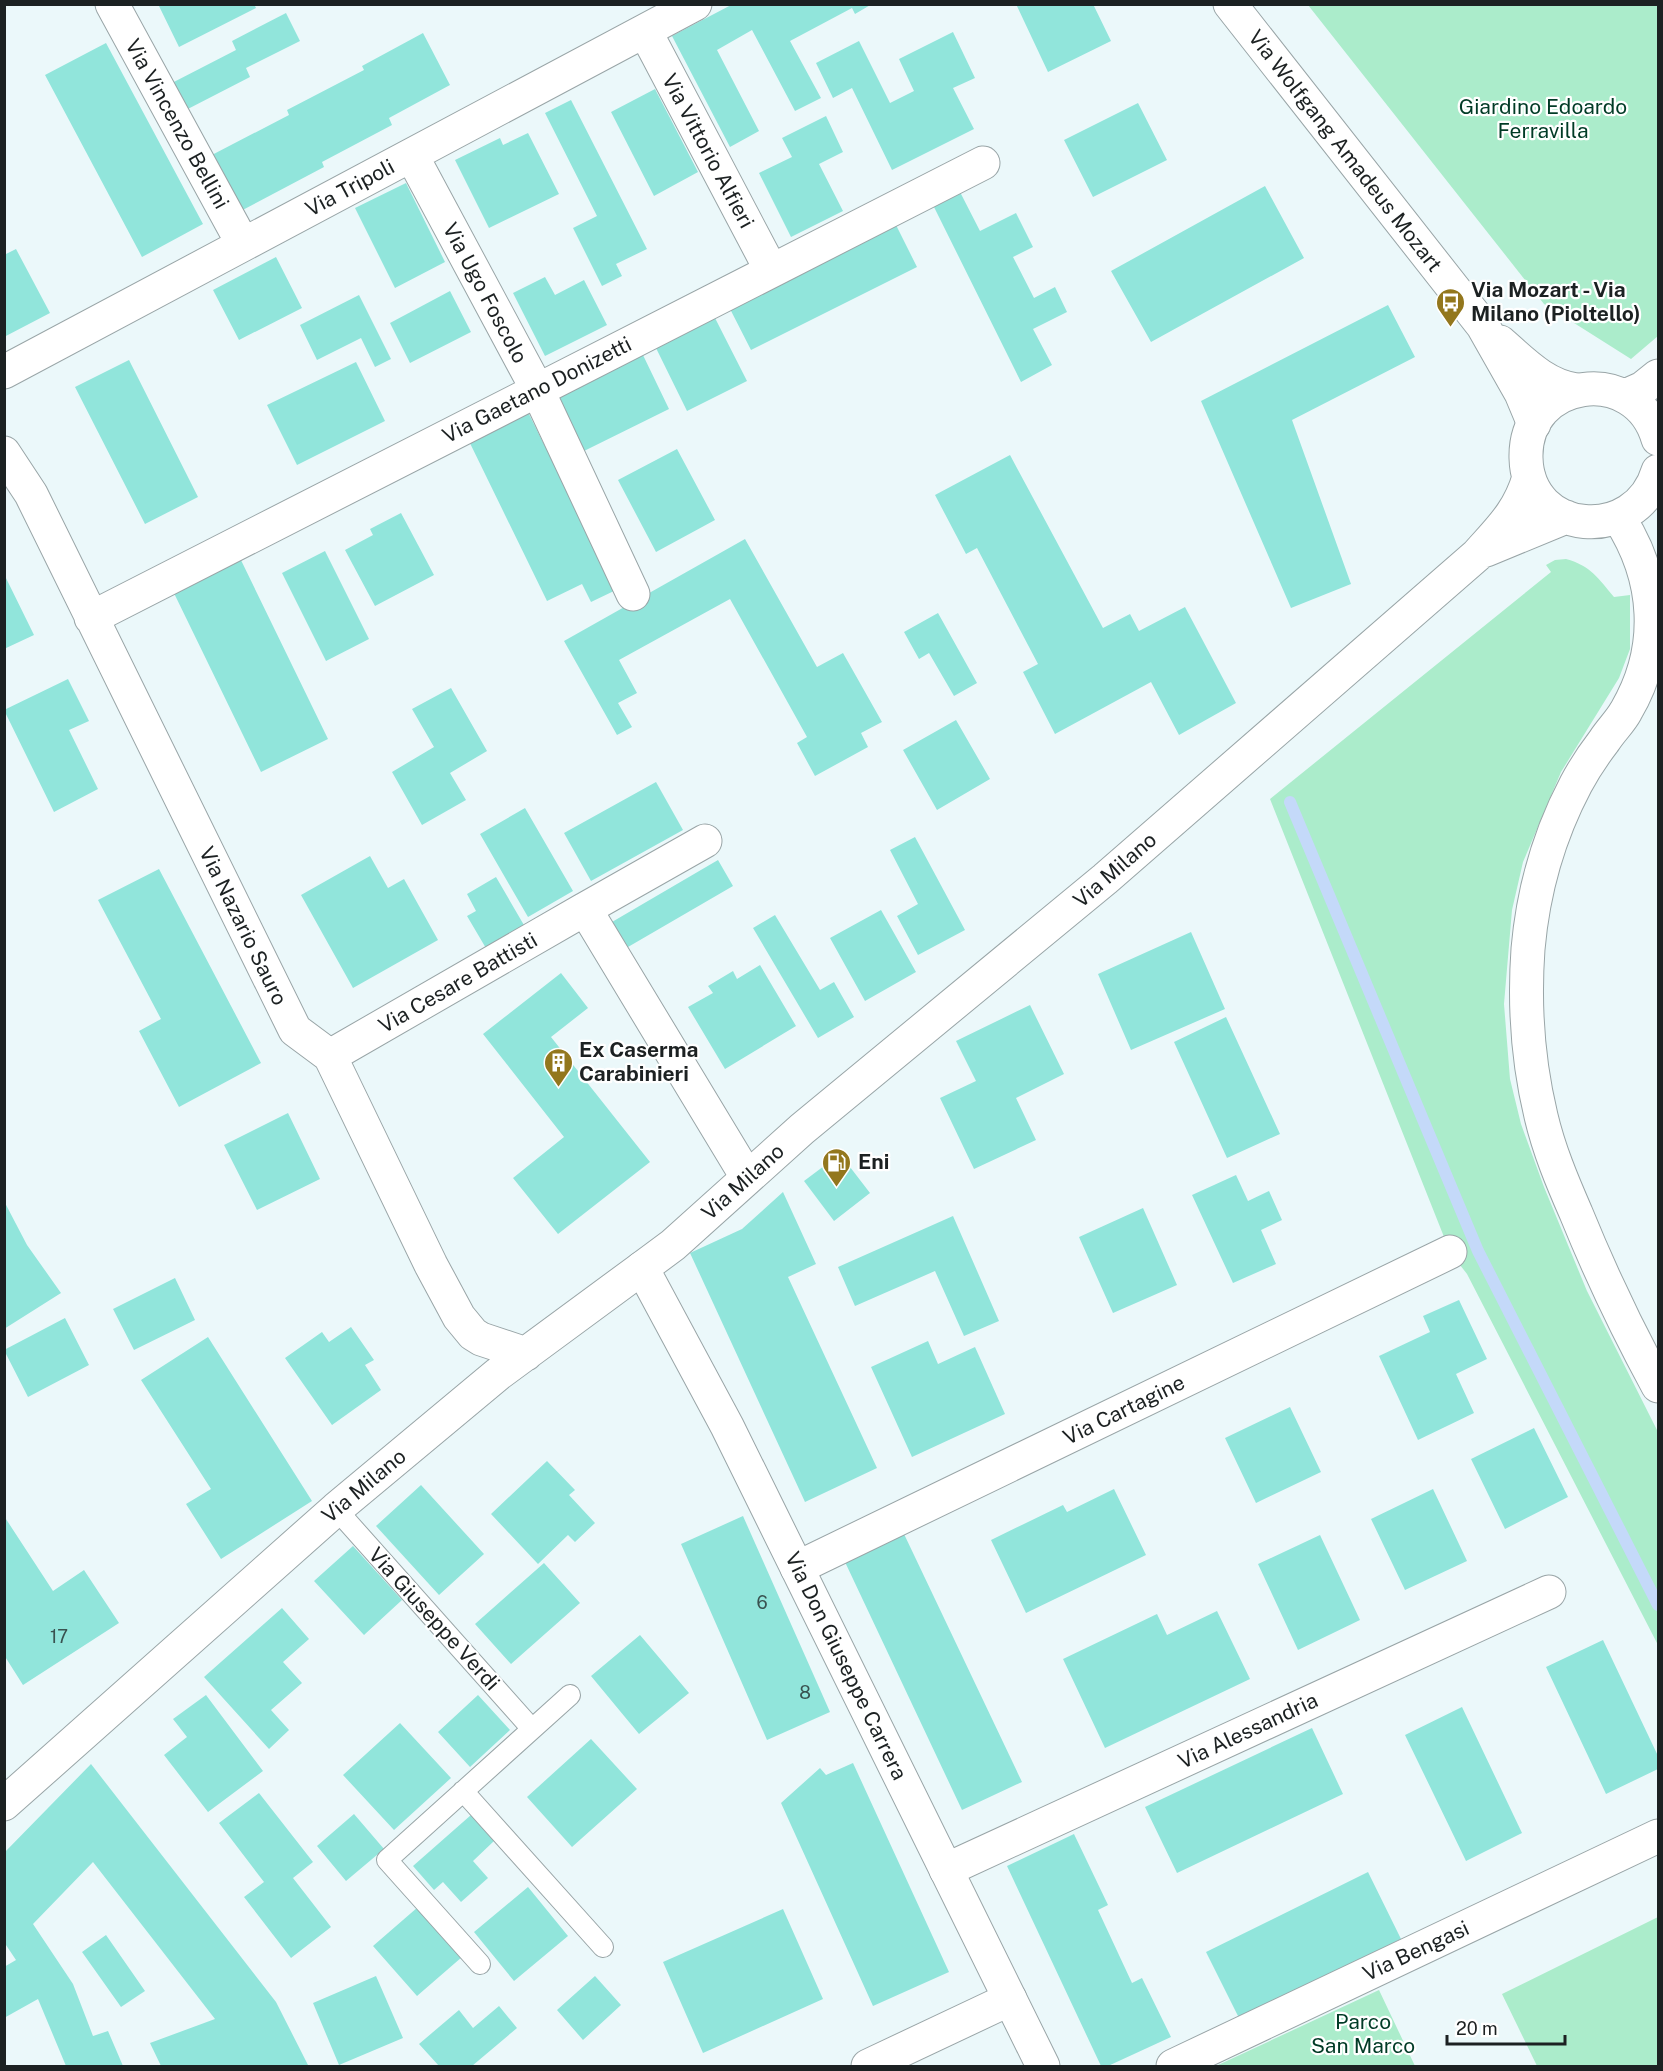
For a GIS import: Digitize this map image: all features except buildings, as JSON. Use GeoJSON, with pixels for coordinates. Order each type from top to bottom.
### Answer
{"type":"FeatureCollection","features":[{"type":"Feature","properties":{"kind":"street","name":"Via Vincenzo Bellini"},"geometry":{"type":"LineString","coordinates":[[112,4],[243,244]]}},
{"type":"Feature","properties":{"kind":"street","name":"Via Tripoli"},"geometry":{"type":"LineString","coordinates":[[4,372],[695,4]]}},
{"type":"Feature","properties":{"kind":"street","name":"Via Wolfgang Amadeus Mozart"},"geometry":{"type":"LineString","coordinates":[[1230,4],[1483,326],[1521,393],[1534,424]]}},
{"type":"Feature","properties":{"kind":"street","name":"Via Vittorio Alfieri"},"geometry":{"type":"LineString","coordinates":[[645,32],[771,270]]}},
{"type":"Feature","properties":{"kind":"street","name":"Via Ugo Foscolo"},"geometry":{"type":"LineString","coordinates":[[412,156],[537,389],[633,594]]}},
{"type":"Feature","properties":{"kind":"street","name":"Via Gaetano Donizetti"},"geometry":{"type":"LineString","coordinates":[[91,618],[983,163]]}},
{"type":"Feature","properties":{"kind":"street","name":"Via Wolfgang Amadeus Mozart"},"geometry":{"type":"LineString","coordinates":[[1483,326],[1527,365],[1555,385],[1576,390]]}},
{"type":"Feature","properties":{"kind":"street"},"geometry":{"type":"LineString","coordinates":[[1625,396],[1643,388],[1659,376]]}},
{"type":"Feature","properties":{"kind":"street"},"geometry":{"type":"LineString","coordinates":[[1659,439],[1649,418],[1625,396],[1604,389],[1576,390],[1552,402],[1534,424],[1526,450],[1530,477],[1544,501],[1566,517],[1587,523],[1619,518],[1637,506],[1651,490],[1659,471]]}},
{"type":"Feature","properties":{"kind":"street","name":"Via Nazario Sauro"},"geometry":{"type":"LineString","coordinates":[[4,453],[31,494],[295,1030],[330,1056],[431,1265],[459,1317],[472,1334],[481,1339],[526,1354]]}},
{"type":"Feature","properties":{"kind":"street","name":"Via Milano"},"geometry":{"type":"LineString","coordinates":[[4,1804],[336,1509],[498,1374],[673,1245],[802,1130],[1105,879],[1477,555],[1517,508],[1524,496],[1530,477]]}},
{"type":"Feature","properties":{"kind":"street","name":"Via Milano"},"geometry":{"type":"LineString","coordinates":[[1477,555],[1566,517]]}},
{"type":"Feature","properties":{"kind":"street"},"geometry":{"type":"LineString","coordinates":[[1619,518],[1633,539],[1649,586],[1653,619],[1649,652],[1646,668],[1634,699],[1578,782],[1548,851],[1531,924],[1527,975],[1527,1023],[1536,1094],[1556,1164],[1607,1287],[1659,1386]]}},
{"type":"Feature","properties":{"kind":"street","name":"Via Cesare Battisti"},"geometry":{"type":"LineString","coordinates":[[330,1056],[705,841]]}},
{"type":"Feature","properties":{"kind":"street"},"geometry":{"type":"LineString","coordinates":[[585,909],[747,1177]]}},
{"type":"Feature","properties":{"kind":"street","name":"Via Cartagine"},"geometry":{"type":"LineString","coordinates":[[797,1568],[1450,1252]]}},
{"type":"Feature","properties":{"kind":"street","name":"Via Don Giuseppe Carrera"},"geometry":{"type":"LineString","coordinates":[[642,1268],[727,1426],[1043,2067]]}},
{"type":"Feature","properties":{"kind":"street","name":"Via Alessandria"},"geometry":{"type":"LineString","coordinates":[[946,1870],[1549,1592]]}},
{"type":"Feature","properties":{"kind":"street","name":"Via Bengasi"},"geometry":{"type":"LineString","coordinates":[[1173,2067],[1659,1836]]}},
{"type":"Feature","properties":{"kind":"street"},"geometry":{"type":"LineString","coordinates":[[868,2067],[1010,1999]]}},
{"type":"Feature","properties":{"kind":"lane","name":"Via Giuseppe Verdi"},"geometry":{"type":"LineString","coordinates":[[336,1509],[532,1730]]}},
{"type":"Feature","properties":{"kind":"lane"},"geometry":{"type":"LineString","coordinates":[[480,1964],[387,1860],[570,1695]]}},
{"type":"Feature","properties":{"kind":"lane"},"geometry":{"type":"LineString","coordinates":[[464,1791],[603,1947]]}},
{"type":"Feature","properties":{"kind":"green space","name":"Giardino Edoardo Ferravilla"},"geometry":{"type":"Polygon","coordinates":[[[1308,5],[1658,5],[1658,336],[1631,359],[1544,304],[1308,5]]]}},
{"type":"Feature","properties":{"kind":"green space"},"geometry":{"type":"Polygon","coordinates":[[[1566,559],[1588,569],[1614,597],[1630,595],[1630,649],[1619,678],[1561,772],[1523,862],[1512,910],[1504,1004],[1510,1079],[1521,1124],[1587,1291],[1658,1432],[1658,1645],[1467,1274],[1450,1252],[1270,799],[1551,572],[1546,565],[1555,560],[1566,559]]]}},
{"type":"Feature","properties":{"kind":"green space"},"geometry":{"type":"Polygon","coordinates":[[[1658,1917],[1658,2066],[1537,2066],[1502,1994],[1658,1917]]]}},
{"type":"Feature","properties":{"kind":"green space","name":"Parco San Marco"},"geometry":{"type":"Polygon","coordinates":[[[1379,1990],[1415,2066],[1216,2066],[1379,1990]]]}},
{"type":"Feature","properties":{"kind":"waterway"},"geometry":{"type":"LineString","coordinates":[[1290,802],[1478,1251],[1658,1605]]}},
{"type":"Feature","properties":{"kind":"place","name":"Via Mozart - Via Milano (Pioltello)"},"geometry":{"type":"Point","coordinates":[1450,328]}},
{"type":"Feature","properties":{"kind":"place","name":"Ex Caserma Carabinieri"},"geometry":{"type":"Point","coordinates":[558,1088]}},
{"type":"Feature","properties":{"kind":"place","name":"Eni"},"geometry":{"type":"Point","coordinates":[837,1188]}}]}
